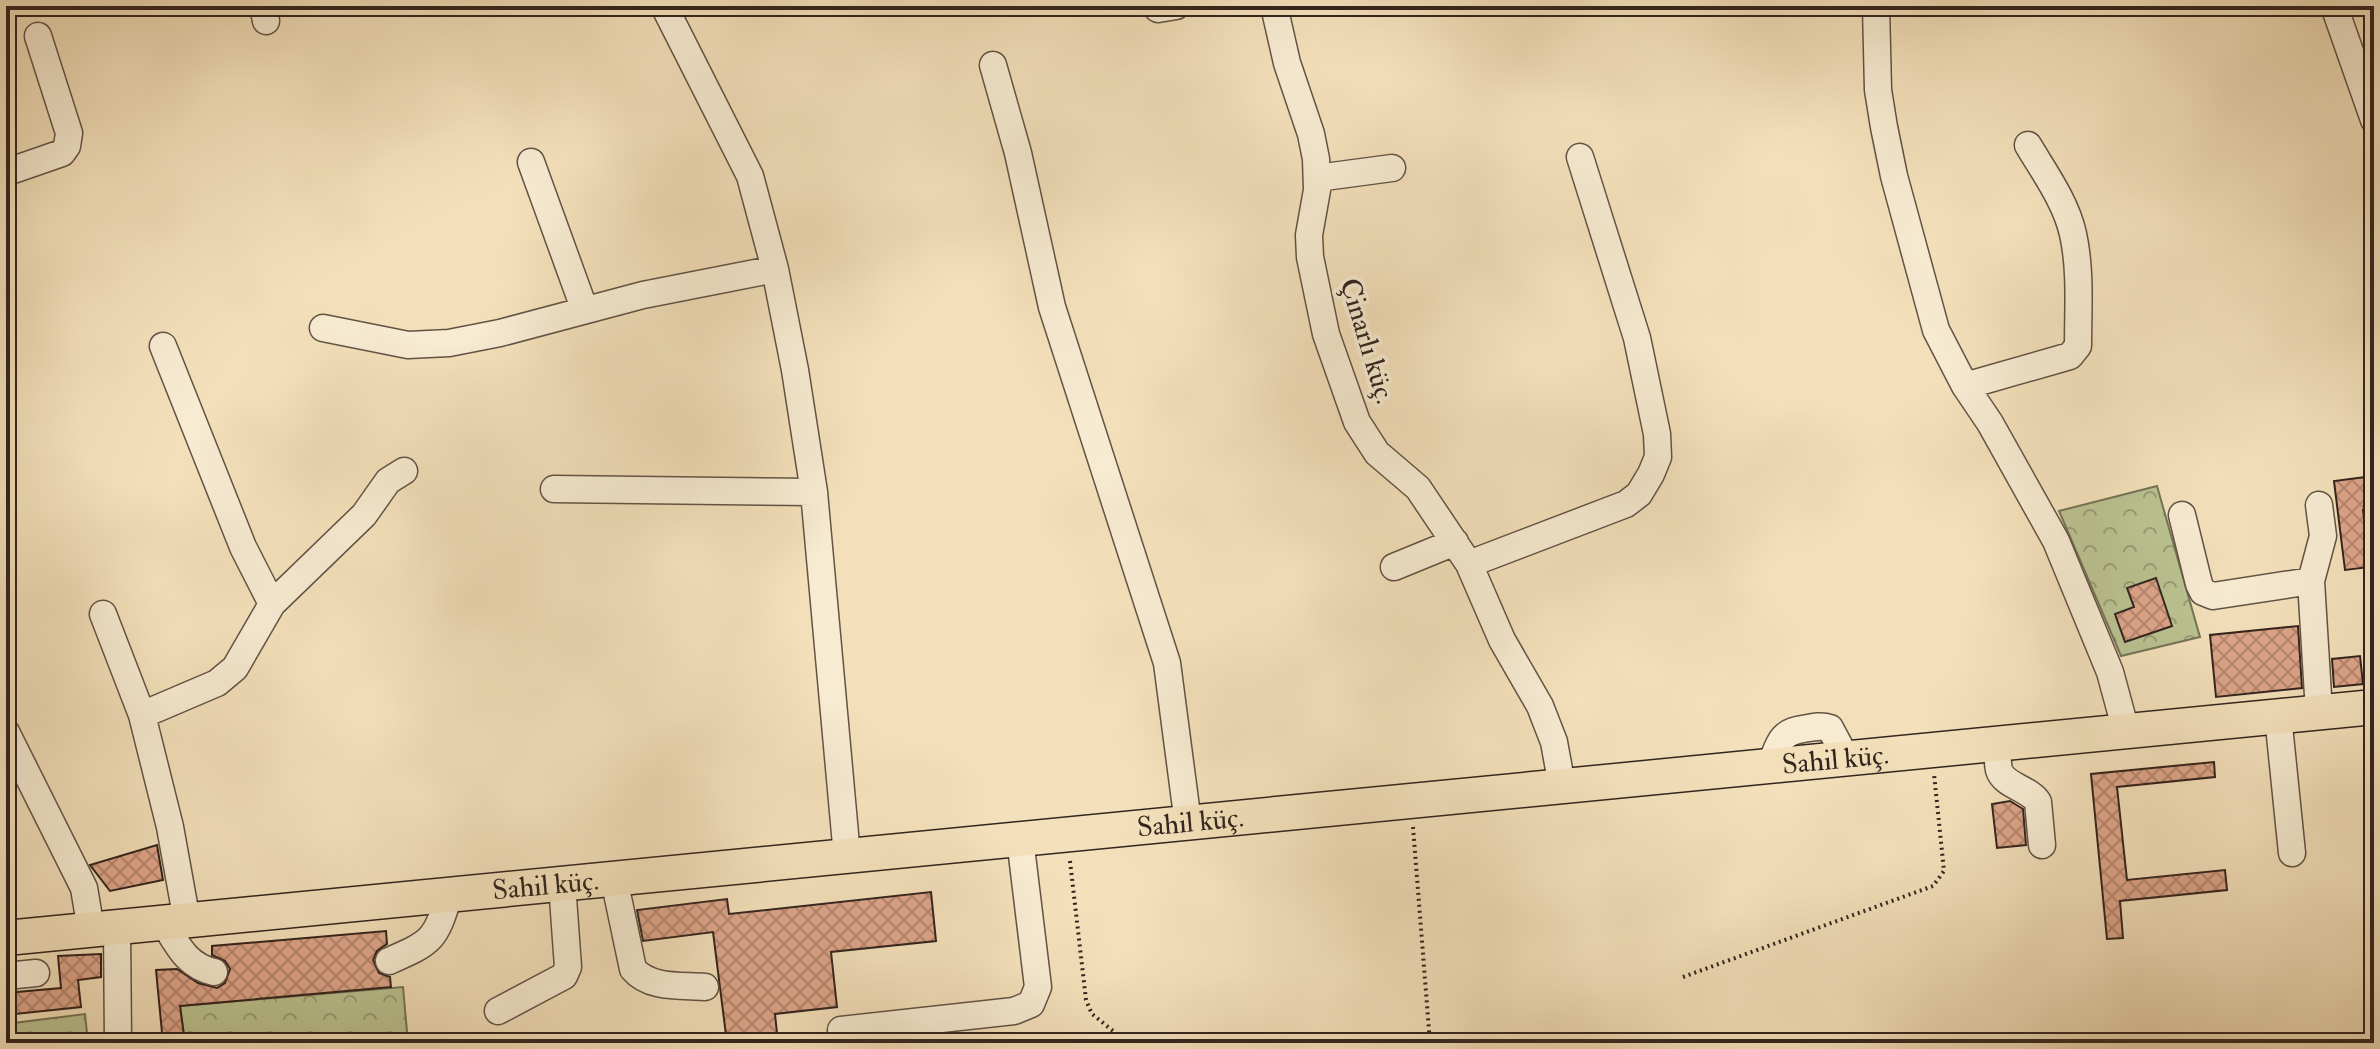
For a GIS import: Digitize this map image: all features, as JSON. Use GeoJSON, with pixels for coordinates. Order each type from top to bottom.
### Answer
{"type":"FeatureCollection","features":[{"type":"Feature","properties":{"kind":"main road","name":"Sahil küç."},"geometry":{"type":"LineString","coordinates":[[6,938],[2374,707]]}},
{"type":"Feature","properties":{"kind":"street"},"geometry":{"type":"LineString","coordinates":[[664,6],[750,176],[775,269],[814,492],[847,856]]}},
{"type":"Feature","properties":{"kind":"street","name":"Çinarlı küç."},"geometry":{"type":"LineString","coordinates":[[1274,6],[1294,88],[1311,134],[1317,178],[1309,235],[1310,257],[1326,334],[1357,422],[1377,453],[1418,488],[1462,553],[1502,640],[1540,706],[1554,742],[1562,786]]}},
{"type":"Feature","properties":{"kind":"street"},"geometry":{"type":"LineString","coordinates":[[1876,6],[1878,90],[1894,176],[1936,330],[1965,386],[1990,423],[2056,541],[2110,672],[2126,731]]}},
{"type":"Feature","properties":{"kind":"street"},"geometry":{"type":"LineString","coordinates":[[2334,6],[2374,120]]}},
{"type":"Feature","properties":{"kind":"street"},"geometry":{"type":"LineString","coordinates":[[6,169],[13,170],[62,153],[67,146],[69,133],[38,36]]}},
{"type":"Feature","properties":{"kind":"street"},"geometry":{"type":"LineString","coordinates":[[993,65],[1018,153],[1052,307],[1167,663],[1188,823]]}},
{"type":"Feature","properties":{"kind":"street"},"geometry":{"type":"LineString","coordinates":[[1965,386],[2070,356],[2078,346],[2078,267],[2073,232],[2059,198],[2028,145]]}},
{"type":"Feature","properties":{"kind":"street"},"geometry":{"type":"LineString","coordinates":[[1394,567],[1462,553],[1626,504],[1639,494],[1658,457],[1657,434],[1637,338],[1580,157]]}},
{"type":"Feature","properties":{"kind":"street"},"geometry":{"type":"LineString","coordinates":[[531,162],[584,308]]}},
{"type":"Feature","properties":{"kind":"street"},"geometry":{"type":"LineString","coordinates":[[1317,178],[1392,168]]}},
{"type":"Feature","properties":{"kind":"street"},"geometry":{"type":"LineString","coordinates":[[323,328],[408,345],[449,343],[500,333],[584,308],[775,269]]}},
{"type":"Feature","properties":{"kind":"street"},"geometry":{"type":"LineString","coordinates":[[163,346],[243,547],[272,604]]}},
{"type":"Feature","properties":{"kind":"street"},"geometry":{"type":"LineString","coordinates":[[142,715],[217,683],[235,668],[272,604],[364,515],[388,481],[404,471]]}},
{"type":"Feature","properties":{"kind":"street"},"geometry":{"type":"LineString","coordinates":[[554,489],[814,492]]}},
{"type":"Feature","properties":{"kind":"street"},"geometry":{"type":"LineString","coordinates":[[2319,505],[2323,536],[2311,581],[2319,712]]}},
{"type":"Feature","properties":{"kind":"street"},"geometry":{"type":"LineString","coordinates":[[2182,515],[2203,592],[2213,596],[2311,581]]}},
{"type":"Feature","properties":{"kind":"street"},"geometry":{"type":"LineString","coordinates":[[103,614],[142,715],[170,827],[176,922],[183,955],[198,969],[214,972]]}},
{"type":"Feature","properties":{"kind":"street"},"geometry":{"type":"LineString","coordinates":[[2278,716],[2292,853]]}},
{"type":"Feature","properties":{"kind":"street"},"geometry":{"type":"LineString","coordinates":[[6,732],[104,929],[118,1043]]}},
{"type":"Feature","properties":{"kind":"street"},"geometry":{"type":"LineString","coordinates":[[1997,744],[1999,773],[2038,802],[2042,845]]}},
{"type":"Feature","properties":{"kind":"street"},"geometry":{"type":"LineString","coordinates":[[841,1030],[1014,1011],[1031,1004],[1038,987],[1020,839]]}},
{"type":"Feature","properties":{"kind":"street"},"geometry":{"type":"LineString","coordinates":[[614,879],[633,969],[640,978],[649,982],[705,987]]}},
{"type":"Feature","properties":{"kind":"street"},"geometry":{"type":"LineString","coordinates":[[498,1011],[564,976],[568,967],[562,884]]}},
{"type":"Feature","properties":{"kind":"street"},"geometry":{"type":"LineString","coordinates":[[389,961],[423,946],[433,937],[439,928],[449,895]]}},
{"type":"Feature","properties":{"kind":"street"},"geometry":{"type":"LineString","coordinates":[[6,976],[36,973]]}},
{"type":"Feature","properties":{"kind":"path"},"geometry":{"type":"LineString","coordinates":[[1683,977],[1933,886],[1944,871],[1932,750]]}},
{"type":"Feature","properties":{"kind":"path"},"geometry":{"type":"LineString","coordinates":[[1410,801],[1430,1043]]}},
{"type":"Feature","properties":{"kind":"path"},"geometry":{"type":"LineString","coordinates":[[1066,835],[1086,1000],[1092,1014],[1128,1043]]}},
{"type":"Feature","properties":{"kind":"green space"},"geometry":{"type":"Polygon","coordinates":[[[2157,486],[2200,637],[2121,656],[2059,511],[2157,486]]]}},
{"type":"Feature","properties":{"kind":"green space"},"geometry":{"type":"Polygon","coordinates":[[[403,987],[408,1043],[185,1043],[180,1006],[403,987]]]}},
{"type":"Feature","properties":{"kind":"green space"},"geometry":{"type":"Polygon","coordinates":[[[85,1014],[88,1043],[6,1043],[6,1024],[85,1014]]]}},
{"type":"Feature","properties":{"kind":"building"},"geometry":{"type":"Polygon","coordinates":[[[2374,476],[2374,509],[2363,510],[2370,567],[2345,570],[2334,481],[2374,476]]]}},
{"type":"Feature","properties":{"kind":"building"},"geometry":{"type":"Polygon","coordinates":[[[2156,578],[2172,626],[2125,642],[2115,614],[2134,607],[2127,588],[2156,578]]]}},
{"type":"Feature","properties":{"kind":"building"},"geometry":{"type":"Polygon","coordinates":[[[2298,626],[2302,688],[2216,697],[2210,635],[2298,626]]]}},
{"type":"Feature","properties":{"kind":"building"},"geometry":{"type":"Polygon","coordinates":[[[2360,656],[2363,684],[2334,687],[2332,659],[2360,656]]]}},
{"type":"Feature","properties":{"kind":"building"},"geometry":{"type":"Polygon","coordinates":[[[2214,762],[2215,777],[2117,787],[2127,880],[2225,870],[2227,890],[2120,901],[2123,938],[2107,939],[2091,774],[2214,762]]]}},
{"type":"Feature","properties":{"kind":"building"},"geometry":{"type":"Polygon","coordinates":[[[2010,801],[2023,809],[2026,845],[1997,848],[1992,804],[2010,801]]]}},
{"type":"Feature","properties":{"kind":"building"},"geometry":{"type":"Polygon","coordinates":[[[157,845],[163,880],[110,891],[90,865],[157,845]]]}},
{"type":"Feature","properties":{"kind":"building"},"geometry":{"type":"Polygon","coordinates":[[[931,892],[936,941],[831,952],[837,1007],[775,1014],[778,1043],[727,1043],[713,932],[643,941],[637,910],[727,899],[729,914],[931,892]]]}},
{"type":"Feature","properties":{"kind":"building"},"geometry":{"type":"Polygon","coordinates":[[[386,931],[387,944],[377,951],[373,960],[379,973],[390,977],[391,987],[180,1006],[185,1043],[163,1043],[156,970],[177,969],[198,983],[217,988],[225,983],[230,969],[225,961],[212,955],[212,946],[386,931]]]}},
{"type":"Feature","properties":{"kind":"building"},"geometry":{"type":"Polygon","coordinates":[[[101,954],[101,977],[78,980],[81,1007],[6,1015],[6,993],[61,988],[58,956],[101,954]]]}}]}
